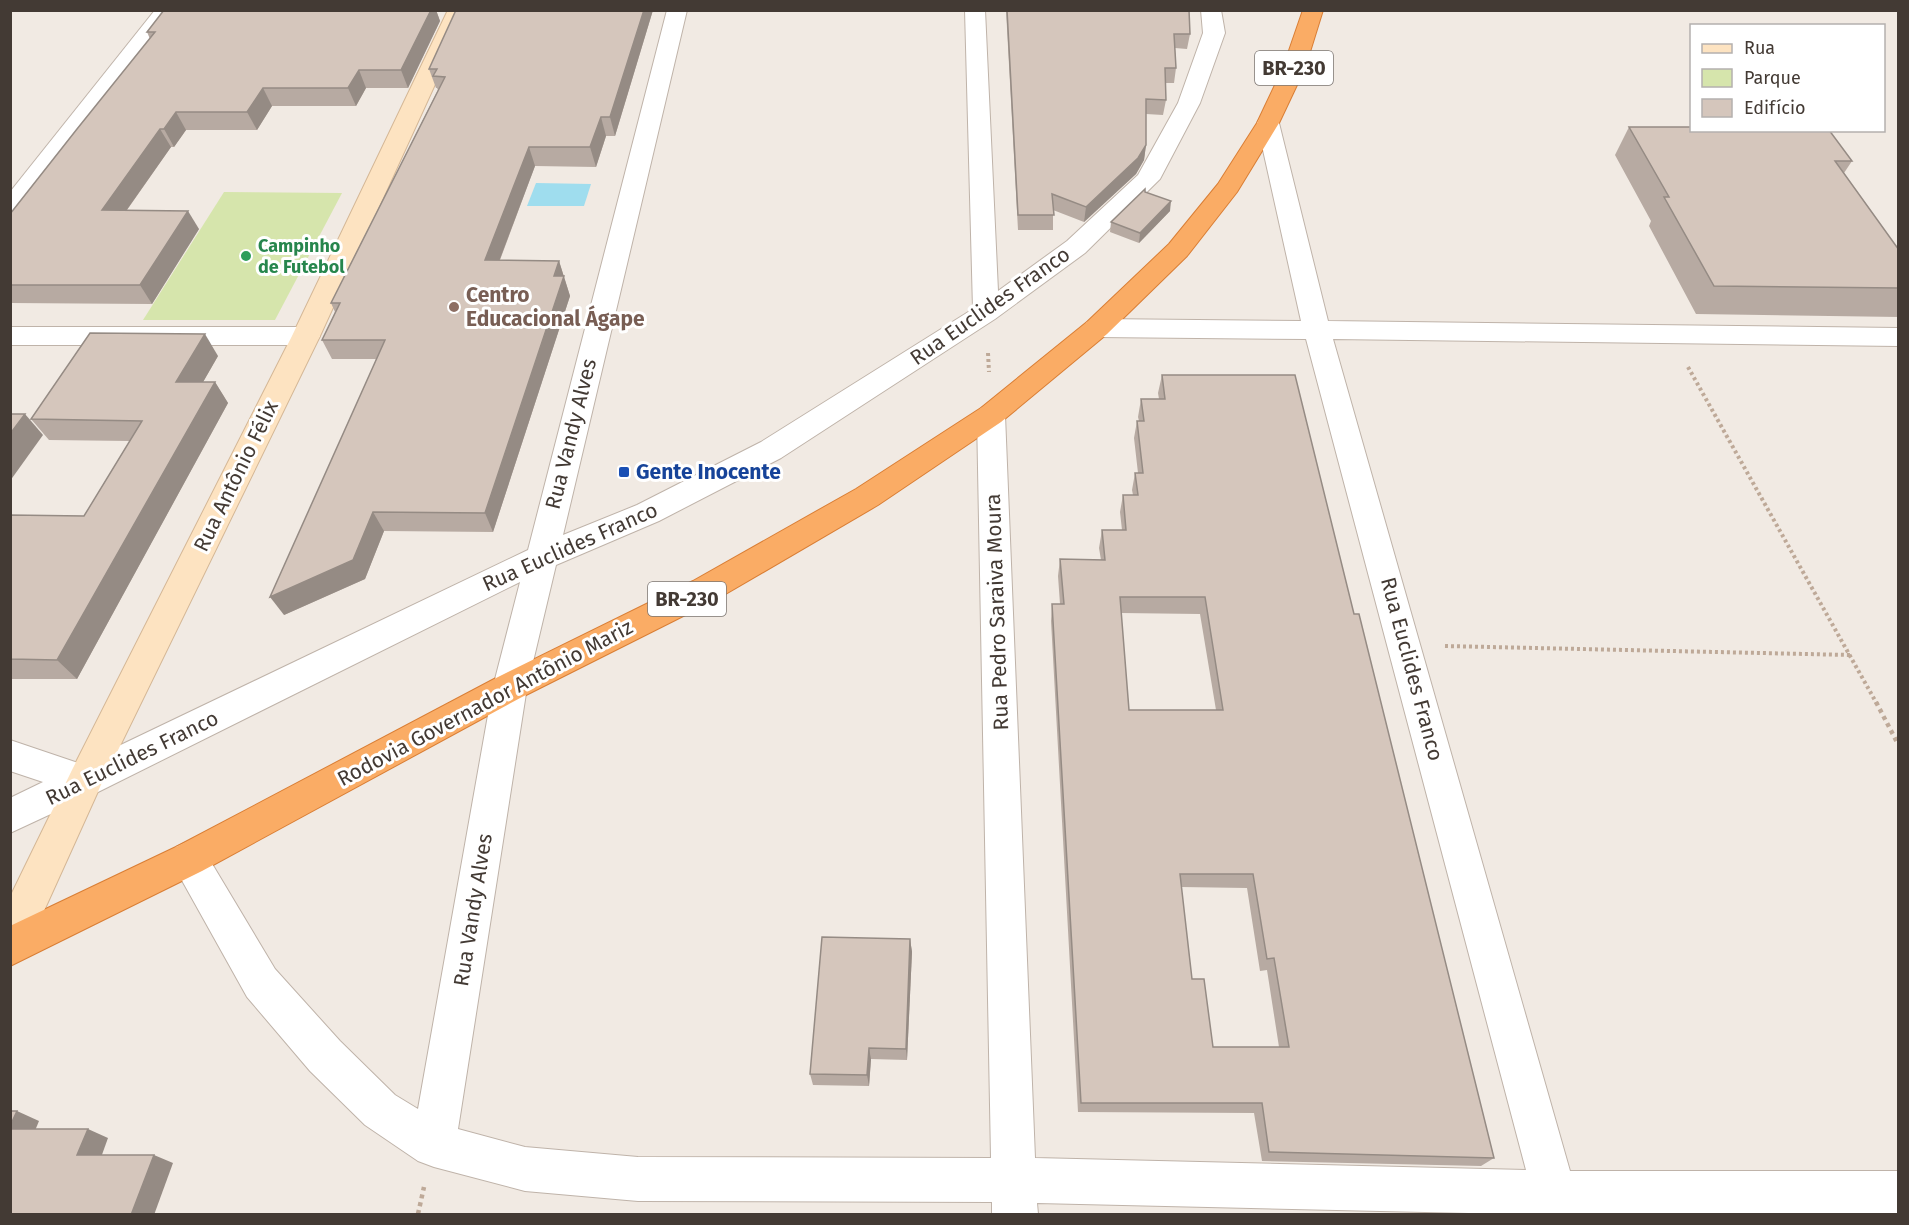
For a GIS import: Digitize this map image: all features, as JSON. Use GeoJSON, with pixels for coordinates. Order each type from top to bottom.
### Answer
{"type":"FeatureCollection","features":[{"type":"Feature","properties":{"kind":"highway","name":"Rodovia Governador Antônio Mariz"},"geometry":{"type":"LineString","coordinates":[[10,947],[189,859],[510,687],[705,590],[867,497],[991,415],[1097,328],[1178,250],[1228,188],[1268,123],[1294,68],[1313,10]]}},
{"type":"Feature","properties":{"kind":"main road","name":"Rua Antônio Félix"},"geometry":{"type":"LineString","coordinates":[[10,941],[85,781],[306,336],[459,10]]}},
{"type":"Feature","properties":{"kind":"street"},"geometry":{"type":"LineString","coordinates":[[10,209],[166,10]]}},
{"type":"Feature","properties":{"kind":"street","name":"Rua Vandy Alves"},"geometry":{"type":"LineString","coordinates":[[434,1145],[510,687],[677,10]]}},
{"type":"Feature","properties":{"kind":"street"},"geometry":{"type":"LineString","coordinates":[[975,10],[986,313]]}},
{"type":"Feature","properties":{"kind":"street","name":"Rua Euclides Franco"},"geometry":{"type":"LineString","coordinates":[[10,816],[540,558],[648,513],[771,450],[986,313],[1076,247],[1148,179],[1189,103],[1214,33],[1211,10]]}},
{"type":"Feature","properties":{"kind":"street","name":"Rua Euclides Franco"},"geometry":{"type":"LineString","coordinates":[[1268,123],[1317,330],[1557,1204]]}},
{"type":"Feature","properties":{"kind":"street"},"geometry":{"type":"LineString","coordinates":[[1097,328],[1668,333],[1899,338]]}},
{"type":"Feature","properties":{"kind":"street"},"geometry":{"type":"LineString","coordinates":[[10,336],[306,336]]}},
{"type":"Feature","properties":{"kind":"street","name":"Rua Pedro Saraiva Moura"},"geometry":{"type":"LineString","coordinates":[[991,415],[1015,1197]]}},
{"type":"Feature","properties":{"kind":"street"},"geometry":{"type":"LineString","coordinates":[[10,755],[85,781]]}},
{"type":"Feature","properties":{"kind":"street"},"geometry":{"type":"LineString","coordinates":[[189,859],[261,983],[325,1056],[380,1110],[434,1145],[525,1169],[638,1179],[1015,1197],[1557,1204],[1899,1194]]}},
{"type":"Feature","properties":{"kind":"path"},"geometry":{"type":"LineString","coordinates":[[986,313],[991,415]]}},
{"type":"Feature","properties":{"kind":"path"},"geometry":{"type":"LineString","coordinates":[[1668,333],[1899,744]]}},
{"type":"Feature","properties":{"kind":"path"},"geometry":{"type":"LineString","coordinates":[[1405,645],[1851,655]]}},
{"type":"Feature","properties":{"kind":"green space","name":"Campinho de Futebol"},"geometry":{"type":"Polygon","coordinates":[[[224,192],[342,193],[275,320],[143,320],[224,192]]]}},
{"type":"Feature","properties":{"kind":"water"},"geometry":{"type":"Polygon","coordinates":[[[536,183],[591,184],[584,206],[527,206],[536,183]]]}},
{"type":"Feature","properties":{"kind":"building"},"geometry":{"type":"Polygon","coordinates":[[[164,10],[431,10],[401,70],[359,70],[348,88],[263,88],[247,112],[176,112],[164,129],[160,129],[102,210],[188,211],[140,285],[10,285],[10,214],[155,32],[147,32],[164,10]]]}},
{"type":"Feature","properties":{"kind":"building","name":"Centro Educacional Ágape"},"geometry":{"type":"Polygon","coordinates":[[[456,10],[644,10],[610,117],[601,117],[590,147],[529,147],[485,260],[559,261],[554,276],[564,276],[485,513],[373,512],[353,560],[270,597],[385,340],[322,340],[340,303],[331,303],[445,77],[433,76],[437,69],[429,69],[456,10]]]}},
{"type":"Feature","properties":{"kind":"building"},"geometry":{"type":"Polygon","coordinates":[[[1007,10],[1189,10],[1190,34],[1174,34],[1176,68],[1165,68],[1166,100],[1146,99],[1146,145],[1138,158],[1086,207],[1052,194],[1054,215],[1018,215],[1007,10]]]}},
{"type":"Feature","properties":{"kind":"building"},"geometry":{"type":"Polygon","coordinates":[[[1629,127],[1690,127],[1690,132],[1830,132],[1852,161],[1835,161],[1899,250],[1899,288],[1714,286],[1664,197],[1669,197],[1629,127]]]}},
{"type":"Feature","properties":{"kind":"building"},"geometry":{"type":"Polygon","coordinates":[[[1145,189],[1145,192],[1171,201],[1140,233],[1111,222],[1145,189]]]}},
{"type":"Feature","properties":{"kind":"building"},"geometry":{"type":"Polygon","coordinates":[[[90,333],[205,334],[176,382],[215,382],[57,660],[10,659],[10,515],[84,516],[142,421],[31,419],[90,333]]]}},
{"type":"Feature","properties":{"kind":"building"},"geometry":{"type":"Polygon","coordinates":[[[1162,375],[1295,375],[1354,614],[1359,614],[1494,1158],[1269,1152],[1262,1103],[1081,1103],[1052,604],[1064,604],[1060,559],[1105,560],[1102,530],[1126,530],[1123,495],[1138,495],[1135,473],[1143,473],[1137,421],[1144,421],[1141,399],[1165,399],[1162,375]],[[1120,597],[1129,710],[1223,710],[1205,597],[1120,597]],[[1180,874],[1192,979],[1204,979],[1213,1047],[1289,1047],[1274,958],[1267,959],[1253,874],[1180,874]]]}},
{"type":"Feature","properties":{"kind":"building"},"geometry":{"type":"Polygon","coordinates":[[[10,414],[25,414],[10,434],[10,414]]]}},
{"type":"Feature","properties":{"kind":"building"},"geometry":{"type":"Polygon","coordinates":[[[822,937],[910,939],[906,1049],[869,1048],[867,1075],[810,1074],[822,937]]]}},
{"type":"Feature","properties":{"kind":"building"},"geometry":{"type":"Polygon","coordinates":[[[10,1111],[17,1111],[10,1126],[10,1111]]]}},
{"type":"Feature","properties":{"kind":"building"},"geometry":{"type":"Polygon","coordinates":[[[10,1129],[88,1129],[77,1155],[154,1155],[131,1215],[10,1215],[10,1129]]]}},
{"type":"Feature","properties":{"kind":"place","name":"Campinho de Futebol"},"geometry":{"type":"Point","coordinates":[246,256]}},
{"type":"Feature","properties":{"kind":"place","name":"Centro Educacional Ágape"},"geometry":{"type":"Point","coordinates":[454,307]}},
{"type":"Feature","properties":{"kind":"place","name":"Gente Inocente"},"geometry":{"type":"Point","coordinates":[624,472]}}]}
